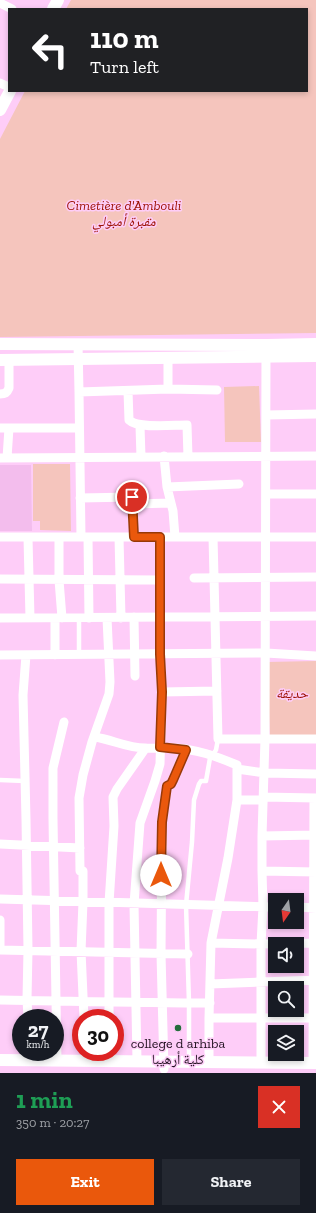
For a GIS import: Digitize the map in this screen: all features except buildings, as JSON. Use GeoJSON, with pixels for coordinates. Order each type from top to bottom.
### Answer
{"type":"FeatureCollection","features":[{"type":"Feature","properties":{"kind":"street"},"geometry":{"type":"LineString","coordinates":[[0,3],[10,8]]}},
{"type":"Feature","properties":{"kind":"street"},"geometry":{"type":"LineString","coordinates":[[0,110],[9,92]]}},
{"type":"Feature","properties":{"kind":"street"},"geometry":{"type":"LineString","coordinates":[[0,344],[78,344],[266,351],[316,356]]}},
{"type":"Feature","properties":{"kind":"street"},"geometry":{"type":"LineString","coordinates":[[78,344],[80,498],[89,580],[90,618]]}},
{"type":"Feature","properties":{"kind":"street"},"geometry":{"type":"LineString","coordinates":[[0,394],[5,394],[9,388],[4,360],[168,358],[266,351],[316,344]]}},
{"type":"Feature","properties":{"kind":"street"},"geometry":{"type":"LineString","coordinates":[[261,1062],[261,944],[263,907],[262,836],[265,773],[266,653],[266,351]]}},
{"type":"Feature","properties":{"kind":"street"},"geometry":{"type":"LineString","coordinates":[[168,358],[168,390]]}},
{"type":"Feature","properties":{"kind":"street"},"geometry":{"type":"LineString","coordinates":[[79,392],[217,390]]}},
{"type":"Feature","properties":{"kind":"street"},"geometry":{"type":"LineString","coordinates":[[128,391],[129,420],[132,424],[140,426],[187,425],[188,457]]}},
{"type":"Feature","properties":{"kind":"street"},"geometry":{"type":"LineString","coordinates":[[267,415],[316,414]]}},
{"type":"Feature","properties":{"kind":"street"},"geometry":{"type":"LineString","coordinates":[[140,426],[141,457]]}},
{"type":"Feature","properties":{"kind":"street"},"geometry":{"type":"LineString","coordinates":[[79,428],[4,428],[4,458],[316,456]]}},
{"type":"Feature","properties":{"kind":"street"},"geometry":{"type":"LineString","coordinates":[[164,456],[167,487],[173,511],[175,537]]}},
{"type":"Feature","properties":{"kind":"street"},"geometry":{"type":"LineString","coordinates":[[167,487],[239,484]]}},
{"type":"Feature","properties":{"kind":"street"},"geometry":{"type":"LineString","coordinates":[[266,494],[316,494]]}},
{"type":"Feature","properties":{"kind":"street"},"geometry":{"type":"LineString","coordinates":[[80,498],[132,497],[134,537]]}},
{"type":"Feature","properties":{"kind":"street"},"geometry":{"type":"LineString","coordinates":[[133,504],[171,503]]}},
{"type":"Feature","properties":{"kind":"street"},"geometry":{"type":"LineString","coordinates":[[0,537],[316,538]]}},
{"type":"Feature","properties":{"kind":"street"},"geometry":{"type":"LineString","coordinates":[[119,537],[121,618]]}},
{"type":"Feature","properties":{"kind":"street"},"geometry":{"type":"LineString","coordinates":[[137,1061],[134,904],[140,823],[160,764],[162,692],[160,654],[160,537]]}},
{"type":"Feature","properties":{"kind":"street"},"geometry":{"type":"LineString","coordinates":[[213,537],[218,739],[316,738]]}},
{"type":"Feature","properties":{"kind":"street"},"geometry":{"type":"LineString","coordinates":[[28,538],[30,618]]}},
{"type":"Feature","properties":{"kind":"street"},"geometry":{"type":"LineString","coordinates":[[55,655],[59,618],[59,538]]}},
{"type":"Feature","properties":{"kind":"street"},"geometry":{"type":"LineString","coordinates":[[194,578],[316,577]]}},
{"type":"Feature","properties":{"kind":"street"},"geometry":{"type":"LineString","coordinates":[[0,579],[160,580]]}},
{"type":"Feature","properties":{"kind":"street"},"geometry":{"type":"LineString","coordinates":[[0,618],[316,616]]}},
{"type":"Feature","properties":{"kind":"street"},"geometry":{"type":"LineString","coordinates":[[134,617],[135,676]]}},
{"type":"Feature","properties":{"kind":"street"},"geometry":{"type":"LineString","coordinates":[[83,1009],[81,951],[83,871],[80,871],[80,798],[83,775],[109,694],[110,682],[107,618]]}},
{"type":"Feature","properties":{"kind":"street"},"geometry":{"type":"LineString","coordinates":[[0,655],[266,653],[316,656]]}},
{"type":"Feature","properties":{"kind":"street"},"geometry":{"type":"LineString","coordinates":[[26,655],[23,695],[28,950],[28,1009]]}},
{"type":"Feature","properties":{"kind":"street"},"geometry":{"type":"LineString","coordinates":[[162,692],[217,691]]}},
{"type":"Feature","properties":{"kind":"street"},"geometry":{"type":"LineString","coordinates":[[56,1009],[53,768],[64,722]]}},
{"type":"Feature","properties":{"kind":"street"},"geometry":{"type":"LineString","coordinates":[[94,737],[145,748],[160,747],[212,755],[237,765],[237,800],[211,943],[209,1062]]}},
{"type":"Feature","properties":{"kind":"street"},"geometry":{"type":"LineString","coordinates":[[109,1009],[109,903],[114,826],[113,797],[117,788],[145,748]]}},
{"type":"Feature","properties":{"kind":"street"},"geometry":{"type":"LineString","coordinates":[[164,1065],[161,954],[162,822],[167,786],[171,784],[186,750]]}},
{"type":"Feature","properties":{"kind":"street"},"geometry":{"type":"LineString","coordinates":[[237,769],[265,773],[316,774]]}},
{"type":"Feature","properties":{"kind":"street"},"geometry":{"type":"LineString","coordinates":[[237,800],[315,798],[315,1065]]}},
{"type":"Feature","properties":{"kind":"street"},"geometry":{"type":"LineString","coordinates":[[262,836],[315,835]]}},
{"type":"Feature","properties":{"kind":"street"},"geometry":{"type":"LineString","coordinates":[[0,844],[80,848]]}},
{"type":"Feature","properties":{"kind":"street"},"geometry":{"type":"LineString","coordinates":[[262,871],[315,872]]}},
{"type":"Feature","properties":{"kind":"street"},"geometry":{"type":"LineString","coordinates":[[0,899],[268,907]]}},
{"type":"Feature","properties":{"kind":"street"},"geometry":{"type":"LineString","coordinates":[[304,907],[315,908]]}},
{"type":"Feature","properties":{"kind":"street"},"geometry":{"type":"LineString","coordinates":[[0,920],[0,950],[188,954]]}},
{"type":"Feature","properties":{"kind":"street"},"geometry":{"type":"LineString","coordinates":[[211,943],[315,943]]}},
{"type":"Feature","properties":{"kind":"street"},"geometry":{"type":"LineString","coordinates":[[210,984],[315,980]]}},
{"type":"Feature","properties":{"kind":"street"},"geometry":{"type":"LineString","coordinates":[[0,1000],[27,999],[83,1002],[109,1001],[210,1003]]}},
{"type":"Feature","properties":{"kind":"street"},"geometry":{"type":"LineString","coordinates":[[209,1018],[314,1018]]}},
{"type":"Feature","properties":{"kind":"street"},"geometry":{"type":"LineString","coordinates":[[0,1060],[12,1058]]}},
{"type":"Feature","properties":{"kind":"street"},"geometry":{"type":"LineString","coordinates":[[124,1059],[164,1065],[188,1062],[261,1062],[315,1065]]}},
{"type":"Feature","properties":{"kind":"street"},"geometry":{"type":"LineString","coordinates":[[0,1068],[164,1065],[315,1065]]}},
{"type":"Feature","properties":{"kind":"lane"},"geometry":{"type":"LineString","coordinates":[[79,618],[79,655]]}},
{"type":"Feature","properties":{"kind":"lane"},"geometry":{"type":"LineString","coordinates":[[188,1062],[189,1003],[186,905],[194,800],[199,784],[206,781],[210,758],[216,750],[218,739]]}},
{"type":"Feature","properties":{"kind":"lane"},"geometry":{"type":"LineString","coordinates":[[0,780],[25,781]]}},
{"type":"Feature","properties":{"kind":"shaded area"},"geometry":{"type":"Polygon","coordinates":[[[0,465],[31,465],[32,531],[0,531],[0,465]]]}},
{"type":"Feature","properties":{"kind":"green space","name":"Cimetière d'Ambouli مقبرة أمبولي"},"geometry":{"type":"Polygon","coordinates":[[[71,0],[316,0],[316,333],[0,337],[0,139],[24,92],[308,92],[308,8],[67,8],[71,0]]]}},
{"type":"Feature","properties":{"kind":"green space"},"geometry":{"type":"Polygon","coordinates":[[[259,386],[261,442],[225,442],[224,387],[259,386]]]}},
{"type":"Feature","properties":{"kind":"green space"},"geometry":{"type":"Polygon","coordinates":[[[33,464],[70,464],[71,531],[40,530],[40,521],[33,521],[33,464]]]}},
{"type":"Feature","properties":{"kind":"green space","name":"حديقة"},"geometry":{"type":"Polygon","coordinates":[[[316,661],[316,737],[270,738],[267,662],[316,661]]]}},
{"type":"Feature","properties":{"kind":"place","name":"college d arhiba كلية أرهيبا"},"geometry":{"type":"Point","coordinates":[178,1028]}},
{"type":"Feature","properties":{"kind":"route"},"geometry":{"type":"LineString","coordinates":[[132,497],[134,537],[160,537],[160,654],[162,692],[160,747],[186,750],[171,784],[167,786],[162,822],[161,875]]}}]}
